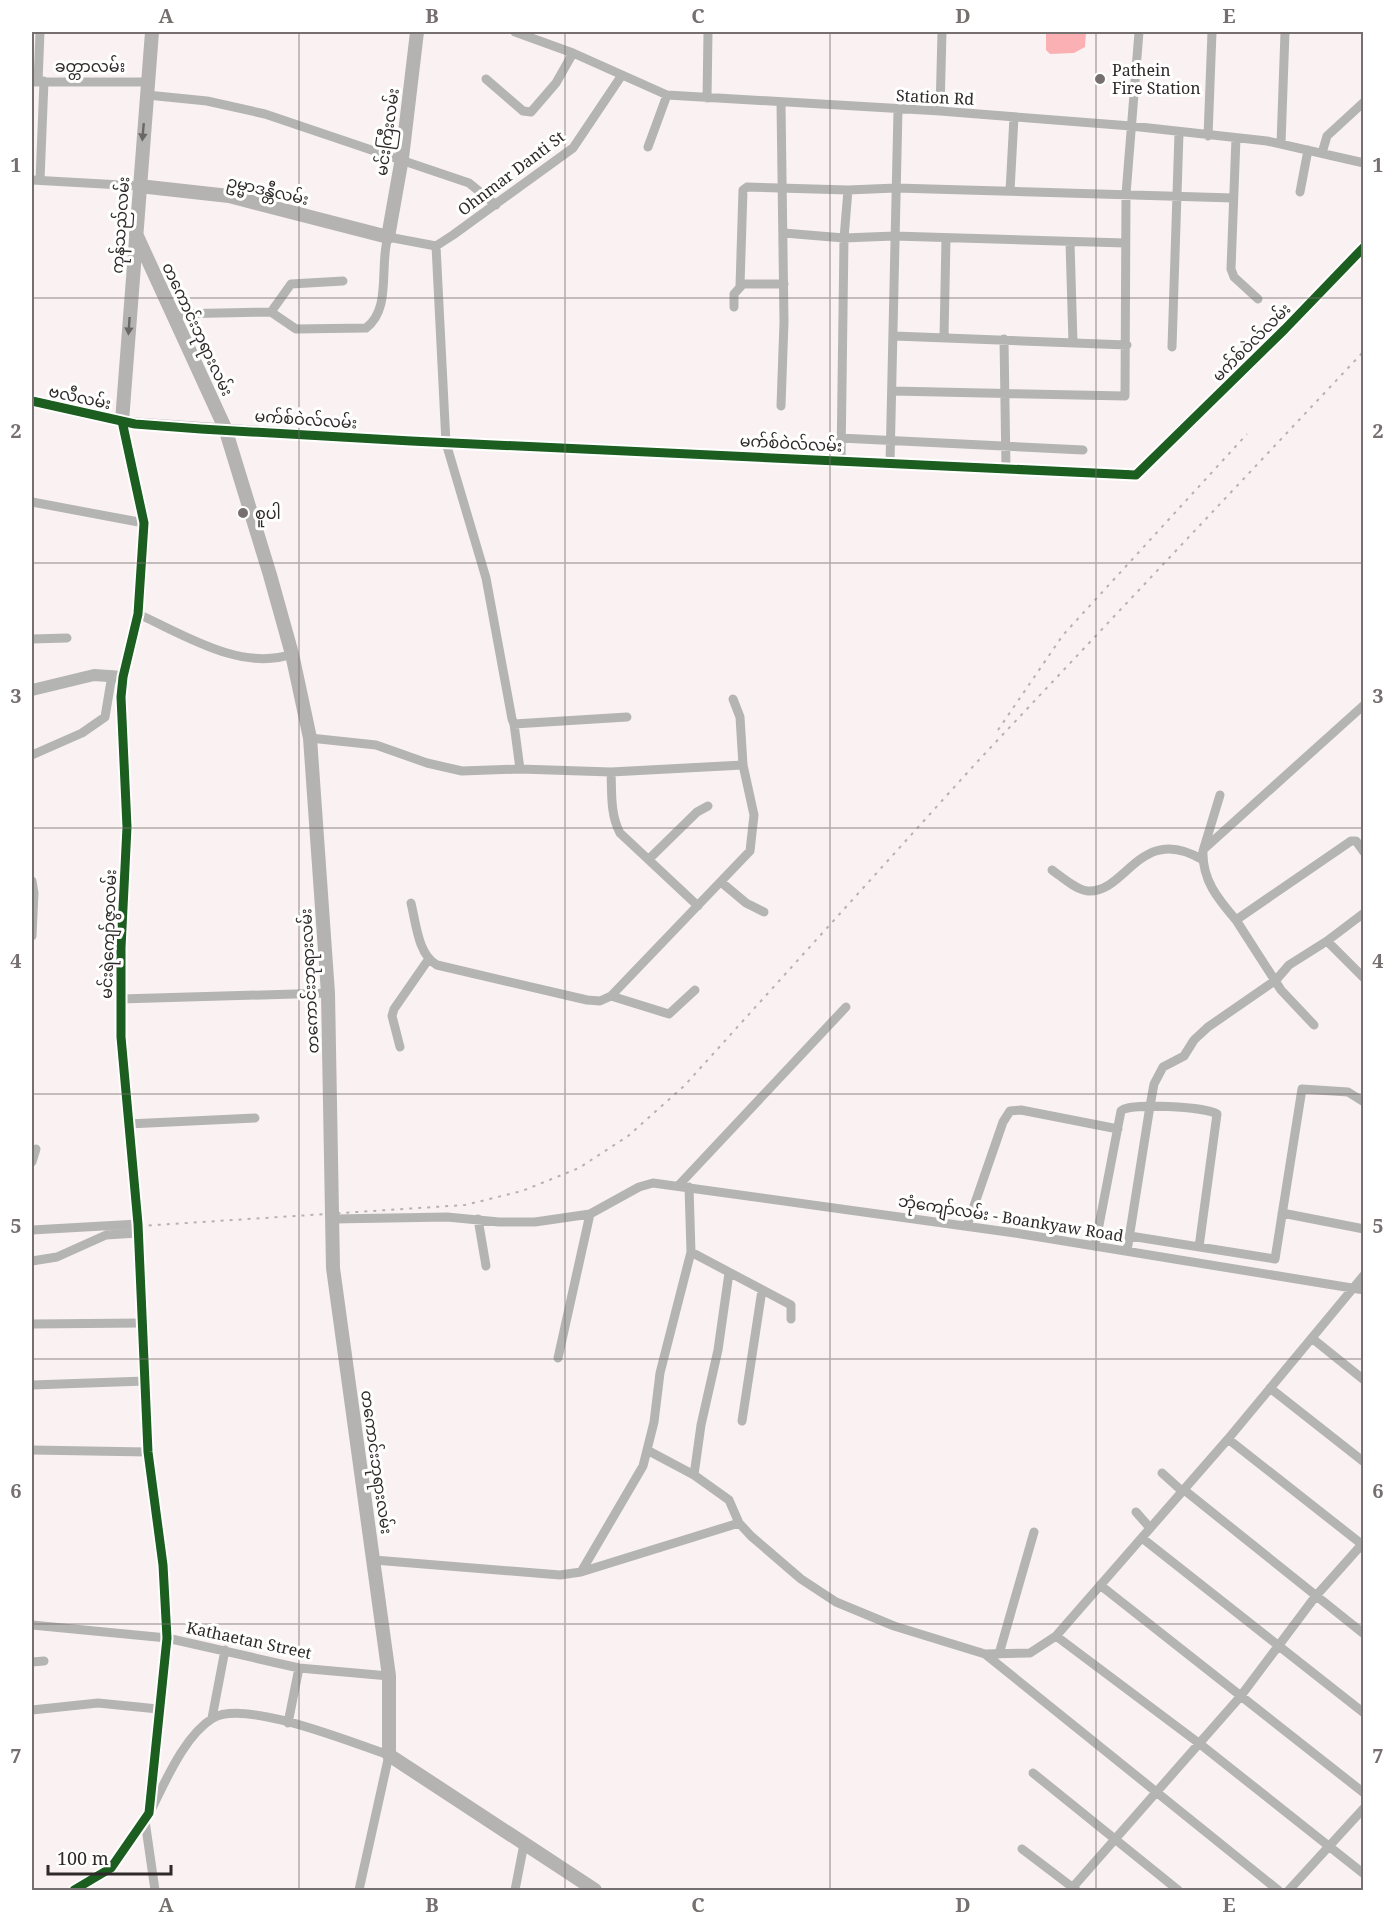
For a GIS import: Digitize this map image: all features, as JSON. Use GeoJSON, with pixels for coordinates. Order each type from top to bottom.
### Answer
{"type":"FeatureCollection","features":[{"type":"Feature","properties":{"kind":"main road","name":"ကုန်သည်လမ်း"},"geometry":{"type":"LineString","coordinates":[[122,421],[152,32]]}},
{"type":"Feature","properties":{"kind":"main road","name":"မင်းကြီးလမ်း"},"geometry":{"type":"LineString","coordinates":[[388,237],[402,158],[417,32]]}},
{"type":"Feature","properties":{"kind":"main road","name":"ဥမ္မာဒန္တီလမ်း"},"geometry":{"type":"LineString","coordinates":[[139,186],[229,196],[388,237]]}},
{"type":"Feature","properties":{"kind":"main road","name":"တကောင်းဘုရားလမ်း"},"geometry":{"type":"LineString","coordinates":[[136,234],[225,428],[292,654],[310,738],[328,993],[333,1268],[389,1676],[389,1755]]}},
{"type":"Feature","properties":{"kind":"main road"},"geometry":{"type":"LineString","coordinates":[[389,1755],[595,1890]]}},
{"type":"Feature","properties":{"kind":"street"},"geometry":{"type":"LineString","coordinates":[[40,32],[36,180],[139,186]]}},
{"type":"Feature","properties":{"kind":"street","name":"Station Rd"},"geometry":{"type":"LineString","coordinates":[[514,32],[573,52],[667,95],[940,111],[1131,126],[1281,144],[1364,163]]}},
{"type":"Feature","properties":{"kind":"street"},"geometry":{"type":"LineString","coordinates":[[707,98],[708,32]]}},
{"type":"Feature","properties":{"kind":"street"},"geometry":{"type":"LineString","coordinates":[[940,111],[942,32]]}},
{"type":"Feature","properties":{"kind":"street"},"geometry":{"type":"LineString","coordinates":[[892,391],[1123,398],[1126,392],[1127,345],[1126,194],[1139,32]]}},
{"type":"Feature","properties":{"kind":"street"},"geometry":{"type":"LineString","coordinates":[[1208,136],[1212,32]]}},
{"type":"Feature","properties":{"kind":"street"},"geometry":{"type":"LineString","coordinates":[[1281,144],[1285,32]]}},
{"type":"Feature","properties":{"kind":"street"},"geometry":{"type":"LineString","coordinates":[[486,79],[523,111],[531,112],[556,83],[573,52]]}},
{"type":"Feature","properties":{"kind":"street","name":"Ohnmar Danti St"},"geometry":{"type":"LineString","coordinates":[[436,246],[573,148],[622,75]]}},
{"type":"Feature","properties":{"kind":"street","name":"ခတ္တာလမ်း"},"geometry":{"type":"LineString","coordinates":[[38,82],[147,89],[265,114],[402,158],[469,183],[496,205]]}},
{"type":"Feature","properties":{"kind":"street"},"geometry":{"type":"LineString","coordinates":[[648,147],[667,95]]}},
{"type":"Feature","properties":{"kind":"street"},"geometry":{"type":"LineString","coordinates":[[781,102],[784,233],[781,406]]}},
{"type":"Feature","properties":{"kind":"street"},"geometry":{"type":"LineString","coordinates":[[1322,153],[1327,136],[1364,102]]}},
{"type":"Feature","properties":{"kind":"street"},"geometry":{"type":"LineString","coordinates":[[890,463],[898,110]]}},
{"type":"Feature","properties":{"kind":"street"},"geometry":{"type":"LineString","coordinates":[[1010,191],[1014,117]]}},
{"type":"Feature","properties":{"kind":"street"},"geometry":{"type":"LineString","coordinates":[[1172,347],[1179,133]]}},
{"type":"Feature","properties":{"kind":"street"},"geometry":{"type":"LineString","coordinates":[[1236,138],[1231,269],[1234,277],[1258,299]]}},
{"type":"Feature","properties":{"kind":"street"},"geometry":{"type":"LineString","coordinates":[[1300,192],[1308,150]]}},
{"type":"Feature","properties":{"kind":"street"},"geometry":{"type":"LineString","coordinates":[[734,307],[734,294],[740,285],[743,190],[747,187],[848,190],[896,188],[1233,198]]}},
{"type":"Feature","properties":{"kind":"street"},"geometry":{"type":"LineString","coordinates":[[841,461],[844,238],[848,190]]}},
{"type":"Feature","properties":{"kind":"street"},"geometry":{"type":"LineString","coordinates":[[784,233],[844,238],[894,236],[1125,243]]}},
{"type":"Feature","properties":{"kind":"street"},"geometry":{"type":"LineString","coordinates":[[172,315],[271,312],[296,328],[366,328],[374,321],[380,309],[384,249],[388,237],[436,246],[446,443],[486,578],[514,724],[520,769]]}},
{"type":"Feature","properties":{"kind":"street"},"geometry":{"type":"LineString","coordinates":[[944,338],[946,238]]}},
{"type":"Feature","properties":{"kind":"street"},"geometry":{"type":"LineString","coordinates":[[1070,242],[1073,342]]}},
{"type":"Feature","properties":{"kind":"street","name":"မက်စ်ဝဲလ်လမ်း"},"geometry":{"type":"LineString","coordinates":[[122,421],[446,443],[1130,475],[1141,473],[1364,247]]}},
{"type":"Feature","properties":{"kind":"street"},"geometry":{"type":"LineString","coordinates":[[271,312],[291,284],[343,281]]}},
{"type":"Feature","properties":{"kind":"street"},"geometry":{"type":"LineString","coordinates":[[740,285],[747,283],[784,284]]}},
{"type":"Feature","properties":{"kind":"street"},"geometry":{"type":"LineString","coordinates":[[894,336],[1127,345]]}},
{"type":"Feature","properties":{"kind":"street"},"geometry":{"type":"LineString","coordinates":[[1004,339],[1006,469]]}},
{"type":"Feature","properties":{"kind":"street","name":"ဗလီလမ်း"},"geometry":{"type":"LineString","coordinates":[[32,401],[122,421]]}},
{"type":"Feature","properties":{"kind":"street","name":"မင်းရဲကျော်ဇွာလမ်း"},"geometry":{"type":"LineString","coordinates":[[122,421],[144,524],[138,614],[117,676],[121,697],[127,827],[120,999],[128,1124],[138,1228],[148,1452],[163,1565],[167,1638],[147,1817]]}},
{"type":"Feature","properties":{"kind":"street"},"geometry":{"type":"LineString","coordinates":[[840,438],[1083,450]]}},
{"type":"Feature","properties":{"kind":"street"},"geometry":{"type":"LineString","coordinates":[[32,502],[144,524]]}},
{"type":"Feature","properties":{"kind":"street"},"geometry":{"type":"LineString","coordinates":[[138,614],[215,649],[258,660],[292,654]]}},
{"type":"Feature","properties":{"kind":"street"},"geometry":{"type":"LineString","coordinates":[[32,639],[67,638]]}},
{"type":"Feature","properties":{"kind":"street"},"geometry":{"type":"LineString","coordinates":[[32,690],[94,675],[117,676],[105,717],[82,733],[32,755]]}},
{"type":"Feature","properties":{"kind":"street"},"geometry":{"type":"LineString","coordinates":[[411,903],[428,960],[446,969],[586,1000],[600,1001],[611,996],[750,851],[754,835],[754,814],[743,765],[740,717],[733,699]]}},
{"type":"Feature","properties":{"kind":"street"},"geometry":{"type":"LineString","coordinates":[[1203,855],[1364,705]]}},
{"type":"Feature","properties":{"kind":"street"},"geometry":{"type":"LineString","coordinates":[[514,724],[627,717]]}},
{"type":"Feature","properties":{"kind":"street"},"geometry":{"type":"LineString","coordinates":[[310,738],[376,745],[427,763],[462,771],[520,769],[611,772],[743,765]]}},
{"type":"Feature","properties":{"kind":"street"},"geometry":{"type":"LineString","coordinates":[[611,772],[615,823],[620,832],[698,906]]}},
{"type":"Feature","properties":{"kind":"street"},"geometry":{"type":"LineString","coordinates":[[1220,795],[1203,855],[1217,900],[1236,920],[1281,990],[1314,1025]]}},
{"type":"Feature","properties":{"kind":"street"},"geometry":{"type":"LineString","coordinates":[[649,859],[697,812],[708,806]]}},
{"type":"Feature","properties":{"kind":"street"},"geometry":{"type":"LineString","coordinates":[[1236,920],[1351,841],[1356,842],[1364,852]]}},
{"type":"Feature","properties":{"kind":"street"},"geometry":{"type":"LineString","coordinates":[[1052,870],[1082,890],[1089,891],[1106,885],[1150,852],[1171,849],[1203,855]]}},
{"type":"Feature","properties":{"kind":"street"},"geometry":{"type":"LineString","coordinates":[[32,881],[32,936]]}},
{"type":"Feature","properties":{"kind":"street"},"geometry":{"type":"LineString","coordinates":[[721,882],[746,903],[764,912]]}},
{"type":"Feature","properties":{"kind":"street"},"geometry":{"type":"LineString","coordinates":[[1127,1251],[1154,1084],[1162,1067],[1178,1061],[1208,1027],[1276,980],[1289,964],[1327,941],[1364,913]]}},
{"type":"Feature","properties":{"kind":"street"},"geometry":{"type":"LineString","coordinates":[[1327,941],[1364,978]]}},
{"type":"Feature","properties":{"kind":"street"},"geometry":{"type":"LineString","coordinates":[[400,1047],[392,1016],[394,1009],[428,960]]}},
{"type":"Feature","properties":{"kind":"street"},"geometry":{"type":"LineString","coordinates":[[611,996],[669,1014],[695,990]]}},
{"type":"Feature","properties":{"kind":"street"},"geometry":{"type":"LineString","coordinates":[[120,999],[328,993]]}},
{"type":"Feature","properties":{"kind":"street"},"geometry":{"type":"LineString","coordinates":[[581,1572],[639,1474],[647,1450],[654,1422],[660,1373],[691,1252],[684,1186],[846,1007]]}},
{"type":"Feature","properties":{"kind":"street"},"geometry":{"type":"LineString","coordinates":[[1272,1275],[1302,1089],[1348,1092],[1364,1102]]}},
{"type":"Feature","properties":{"kind":"street"},"geometry":{"type":"LineString","coordinates":[[1095,1246],[1124,1108],[1150,1106],[1217,1114],[1199,1247]]}},
{"type":"Feature","properties":{"kind":"street"},"geometry":{"type":"LineString","coordinates":[[967,1226],[1003,1122],[1010,1111],[1021,1110],[1118,1129]]}},
{"type":"Feature","properties":{"kind":"street"},"geometry":{"type":"LineString","coordinates":[[128,1124],[255,1118]]}},
{"type":"Feature","properties":{"kind":"street"},"geometry":{"type":"LineString","coordinates":[[32,1162],[36,1149]]}},
{"type":"Feature","properties":{"kind":"street","name":"ဘုံကျော်လမ်း - Boankyaw Road"},"geometry":{"type":"LineString","coordinates":[[590,1214],[639,1187],[653,1183],[684,1186],[967,1226],[1364,1290]]}},
{"type":"Feature","properties":{"kind":"street"},"geometry":{"type":"LineString","coordinates":[[1282,1213],[1364,1229]]}},
{"type":"Feature","properties":{"kind":"street"},"geometry":{"type":"LineString","coordinates":[[333,1219],[427,1216],[518,1223],[590,1214],[558,1358]]}},
{"type":"Feature","properties":{"kind":"street"},"geometry":{"type":"LineString","coordinates":[[478,1219],[486,1266]]}},
{"type":"Feature","properties":{"kind":"street"},"geometry":{"type":"LineString","coordinates":[[32,1230],[138,1228]]}},
{"type":"Feature","properties":{"kind":"street"},"geometry":{"type":"LineString","coordinates":[[32,1261],[57,1257],[106,1235],[138,1228]]}},
{"type":"Feature","properties":{"kind":"street"},"geometry":{"type":"LineString","coordinates":[[1130,1236],[1275,1259]]}},
{"type":"Feature","properties":{"kind":"street"},"geometry":{"type":"LineString","coordinates":[[691,1252],[791,1305],[791,1319]]}},
{"type":"Feature","properties":{"kind":"street"},"geometry":{"type":"LineString","coordinates":[[694,1475],[701,1425],[718,1350],[729,1273]]}},
{"type":"Feature","properties":{"kind":"street"},"geometry":{"type":"LineString","coordinates":[[647,1450],[694,1475],[729,1500],[739,1523],[801,1579],[837,1602],[894,1626],[985,1654],[1030,1653],[1056,1636],[1228,1439],[1364,1275]]}},
{"type":"Feature","properties":{"kind":"street"},"geometry":{"type":"LineString","coordinates":[[1352,1288],[1364,1298]]}},
{"type":"Feature","properties":{"kind":"street"},"geometry":{"type":"LineString","coordinates":[[742,1421],[762,1290]]}},
{"type":"Feature","properties":{"kind":"street"},"geometry":{"type":"LineString","coordinates":[[32,1324],[142,1323]]}},
{"type":"Feature","properties":{"kind":"street"},"geometry":{"type":"LineString","coordinates":[[1313,1338],[1364,1380]]}},
{"type":"Feature","properties":{"kind":"street"},"geometry":{"type":"LineString","coordinates":[[32,1385],[145,1381]]}},
{"type":"Feature","properties":{"kind":"street"},"geometry":{"type":"LineString","coordinates":[[1270,1388],[1364,1462]]}},
{"type":"Feature","properties":{"kind":"street"},"geometry":{"type":"LineString","coordinates":[[1022,1849],[1075,1889],[1112,1839],[1158,1793],[1240,1697],[1315,1597],[1363,1544],[1228,1439]]}},
{"type":"Feature","properties":{"kind":"street"},"geometry":{"type":"LineString","coordinates":[[32,1450],[148,1452]]}},
{"type":"Feature","properties":{"kind":"street"},"geometry":{"type":"LineString","coordinates":[[1162,1473],[1364,1634]]}},
{"type":"Feature","properties":{"kind":"street"},"geometry":{"type":"LineString","coordinates":[[1136,1512],[1150,1528]]}},
{"type":"Feature","properties":{"kind":"street"},"geometry":{"type":"LineString","coordinates":[[374,1560],[560,1575],[581,1572],[739,1523]]}},
{"type":"Feature","properties":{"kind":"street"},"geometry":{"type":"LineString","coordinates":[[999,1654],[1034,1532]]}},
{"type":"Feature","properties":{"kind":"street"},"geometry":{"type":"LineString","coordinates":[[1142,1538],[1364,1713]]}},
{"type":"Feature","properties":{"kind":"street"},"geometry":{"type":"LineString","coordinates":[[1100,1585],[1364,1793]]}},
{"type":"Feature","properties":{"kind":"street","name":"Kathaetan Street"},"geometry":{"type":"LineString","coordinates":[[32,1625],[167,1638],[299,1668],[389,1676]]}},
{"type":"Feature","properties":{"kind":"street"},"geometry":{"type":"LineString","coordinates":[[1056,1636],[1200,1744],[1364,1874]]}},
{"type":"Feature","properties":{"kind":"street"},"geometry":{"type":"LineString","coordinates":[[213,1718],[225,1650]]}},
{"type":"Feature","properties":{"kind":"street"},"geometry":{"type":"LineString","coordinates":[[985,1654],[1278,1890]]}},
{"type":"Feature","properties":{"kind":"street"},"geometry":{"type":"LineString","coordinates":[[32,1662],[44,1661]]}},
{"type":"Feature","properties":{"kind":"street"},"geometry":{"type":"LineString","coordinates":[[288,1723],[299,1668]]}},
{"type":"Feature","properties":{"kind":"street"},"geometry":{"type":"LineString","coordinates":[[32,1710],[98,1703],[158,1709]]}},
{"type":"Feature","properties":{"kind":"street"},"geometry":{"type":"LineString","coordinates":[[74,1890],[111,1868],[147,1817],[189,1742],[213,1718],[231,1712],[248,1712],[389,1755],[359,1890]]}},
{"type":"Feature","properties":{"kind":"street"},"geometry":{"type":"LineString","coordinates":[[154,1760],[165,1766],[174,1766]]}},
{"type":"Feature","properties":{"kind":"street"},"geometry":{"type":"LineString","coordinates":[[1032,1773],[1178,1890]]}},
{"type":"Feature","properties":{"kind":"street"},"geometry":{"type":"LineString","coordinates":[[1289,1890],[1364,1808]]}},
{"type":"Feature","properties":{"kind":"street"},"geometry":{"type":"LineString","coordinates":[[147,1817],[155,1890]]}},
{"type":"Feature","properties":{"kind":"street"},"geometry":{"type":"LineString","coordinates":[[515,1890],[524,1844]]}},
{"type":"Feature","properties":{"kind":"shaded area"},"geometry":{"type":"Polygon","coordinates":[[[1086,32],[1085,47],[1074,53],[1050,54],[1046,50],[1046,34],[1086,32]]]}},
{"type":"Feature","properties":{"kind":"railway"},"geometry":{"type":"LineString","coordinates":[[32,1233],[465,1205],[522,1191],[579,1168],[628,1136],[685,1085],[977,762],[1364,351]]}},
{"type":"Feature","properties":{"kind":"railway"},"geometry":{"type":"LineString","coordinates":[[998,730],[1063,635],[1247,434]]}},
{"type":"Feature","properties":{"kind":"cycle path"},"geometry":{"type":"LineString","coordinates":[[32,401],[135,424],[201,429],[1136,475],[1285,329],[1364,247]]}},
{"type":"Feature","properties":{"kind":"cycle path"},"geometry":{"type":"LineString","coordinates":[[74,1890],[111,1868],[149,1813],[167,1638],[163,1565],[148,1452],[138,1224],[121,1037],[121,948],[127,827],[121,697],[123,677],[138,614],[144,523],[122,421]]}},
{"type":"Feature","properties":{"kind":"place","name":"Pathein Fire Station"},"geometry":{"type":"Point","coordinates":[1100,79]}},
{"type":"Feature","properties":{"kind":"place","name":"စူပါ"},"geometry":{"type":"Point","coordinates":[243,513]}}]}
